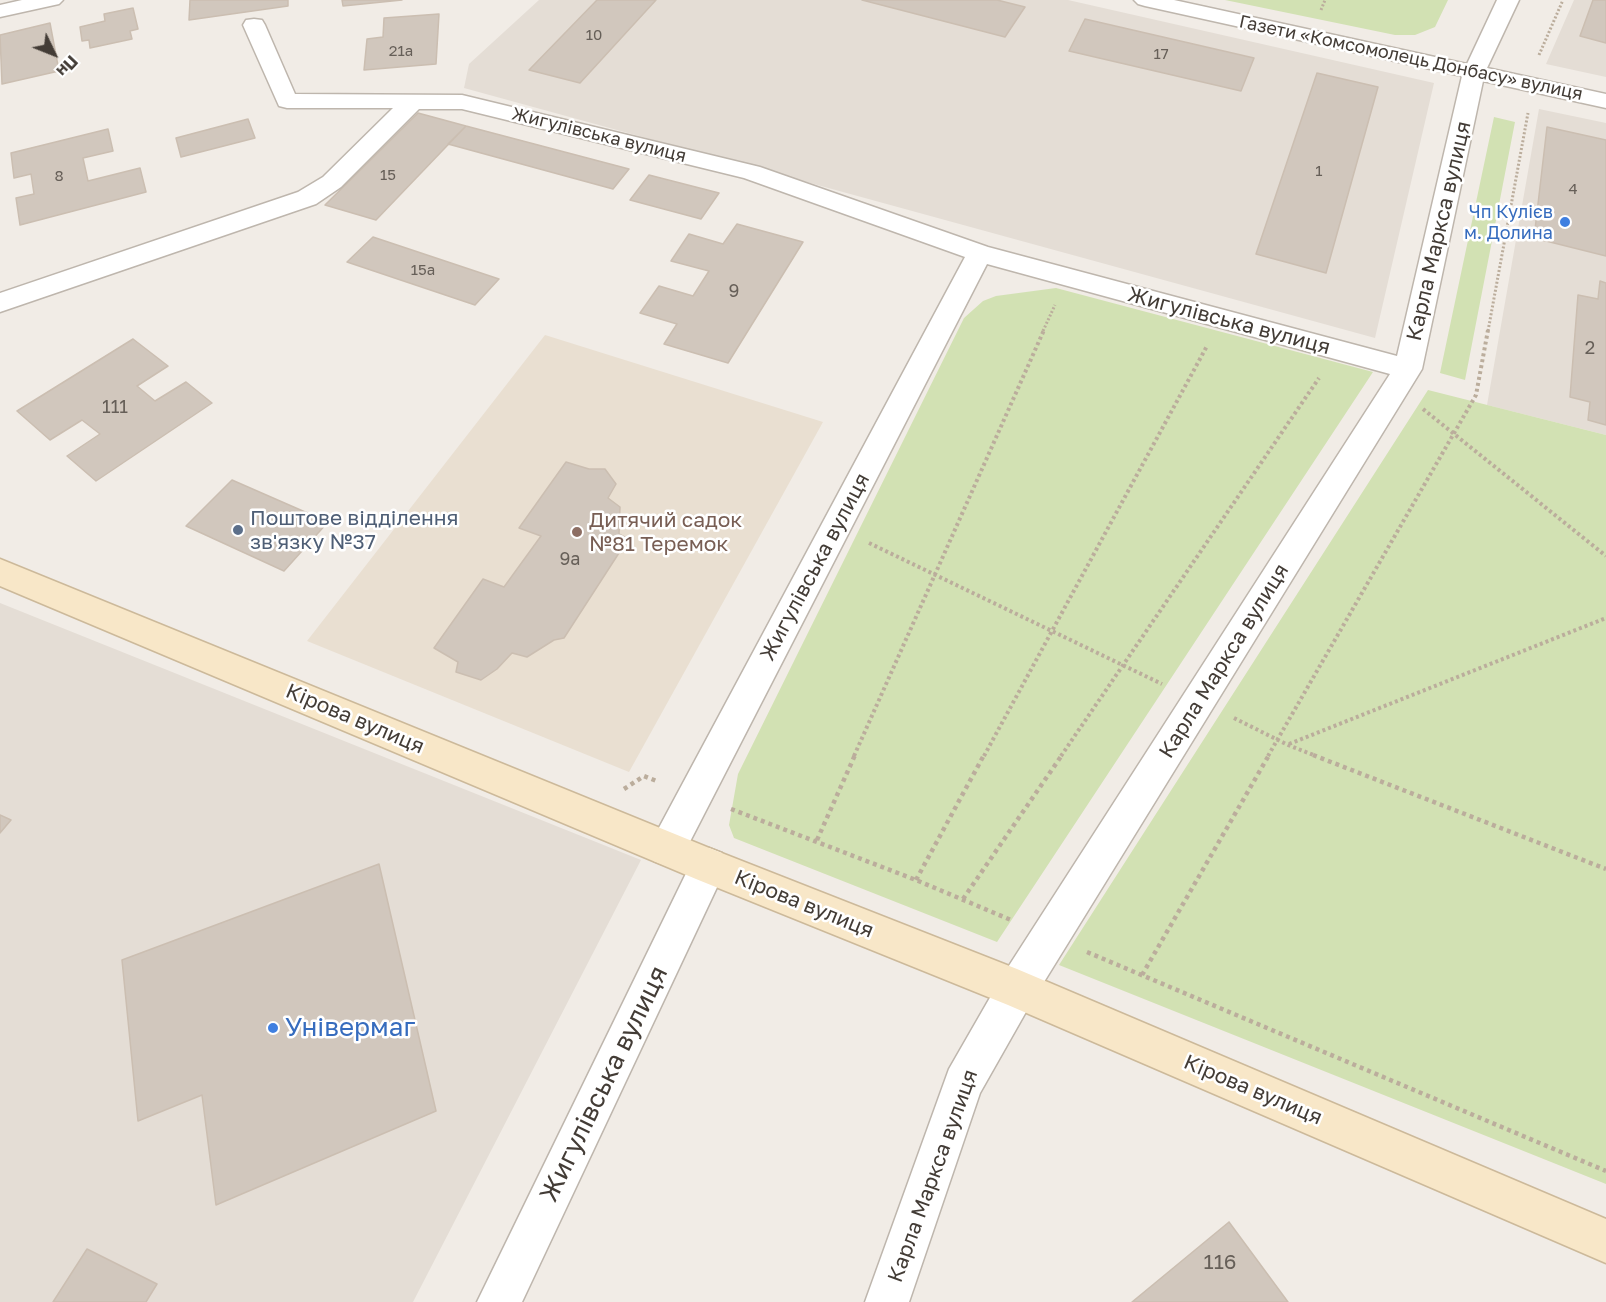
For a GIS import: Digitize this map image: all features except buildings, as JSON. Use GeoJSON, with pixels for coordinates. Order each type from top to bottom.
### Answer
{"type":"FeatureCollection","features":[{"type":"Feature","properties":{"kind":"main road","name":"Кірова вулиця"},"geometry":{"type":"LineString","coordinates":[[0,572],[667,849],[1017,989],[1606,1241]]}},
{"type":"Feature","properties":{"kind":"street"},"geometry":{"type":"LineString","coordinates":[[0,11],[52,0]]}},
{"type":"Feature","properties":{"kind":"street","name":"Газети «Комсомолець Донбасу» вулиця"},"geometry":{"type":"LineString","coordinates":[[1145,0],[1606,101]]}},
{"type":"Feature","properties":{"kind":"street","name":"Карла Маркса вулиця"},"geometry":{"type":"LineString","coordinates":[[887,1302],[963,1083],[1017,989],[1399,383],[1474,72],[1508,0]]}},
{"type":"Feature","properties":{"kind":"street","name":"Жигулівська вулиця"},"geometry":{"type":"LineString","coordinates":[[255,25],[287,101],[462,102],[751,172],[980,253],[1338,351],[1399,383]]}},
{"type":"Feature","properties":{"kind":"street"},"geometry":{"type":"LineString","coordinates":[[0,303],[307,198],[332,182],[412,102]]}},
{"type":"Feature","properties":{"kind":"street","name":"Жигулівська вулиця"},"geometry":{"type":"LineString","coordinates":[[667,849],[980,253]]}},
{"type":"Feature","properties":{"kind":"street","name":"Жигулівська вулиця"},"geometry":{"type":"LineString","coordinates":[[499,1302],[709,866]]}},
{"type":"Feature","properties":{"kind":"path"},"geometry":{"type":"LineString","coordinates":[[1142,975],[1476,395],[1539,55],[1563,0]]}},
{"type":"Feature","properties":{"kind":"path"},"geometry":{"type":"LineString","coordinates":[[817,840],[1067,277]]}},
{"type":"Feature","properties":{"kind":"path"},"geometry":{"type":"LineString","coordinates":[[916,880],[1222,319]]}},
{"type":"Feature","properties":{"kind":"path"},"geometry":{"type":"LineString","coordinates":[[963,899],[1338,351]]}},
{"type":"Feature","properties":{"kind":"path"},"geometry":{"type":"LineString","coordinates":[[1399,383],[1428,411],[1606,556]]}},
{"type":"Feature","properties":{"kind":"path"},"geometry":{"type":"LineString","coordinates":[[1288,745],[1606,618]]}},
{"type":"Feature","properties":{"kind":"path"},"geometry":{"type":"LineString","coordinates":[[623,790],[644,776],[817,840],[963,899],[1606,1171]]}},
{"type":"Feature","properties":{"kind":"shaded area"},"geometry":{"type":"Polygon","coordinates":[[[539,0],[1068,0],[1434,83],[1375,338],[464,88],[469,64],[539,0]]]}},
{"type":"Feature","properties":{"kind":"shaded area"},"geometry":{"type":"Polygon","coordinates":[[[1574,0],[1606,0],[1606,77],[1546,64],[1574,0]]]}},
{"type":"Feature","properties":{"kind":"shaded area"},"geometry":{"type":"Polygon","coordinates":[[[1539,109],[1606,123],[1606,435],[1487,405],[1539,109]]]}},
{"type":"Feature","properties":{"kind":"shaded area","name":"Дитячий садок №81 Теремок"},"geometry":{"type":"Polygon","coordinates":[[[545,335],[823,422],[629,772],[307,641],[545,335]]]}},
{"type":"Feature","properties":{"kind":"shaded area"},"geometry":{"type":"Polygon","coordinates":[[[0,603],[641,860],[413,1302],[0,1302],[0,603]]]}},
{"type":"Feature","properties":{"kind":"green space"},"geometry":{"type":"Polygon","coordinates":[[[1225,0],[1448,0],[1435,27],[1415,35],[1395,35],[1225,0]]]}},
{"type":"Feature","properties":{"kind":"green space"},"geometry":{"type":"Polygon","coordinates":[[[1494,117],[1515,122],[1465,380],[1440,373],[1494,117]]]}},
{"type":"Feature","properties":{"kind":"green space"},"geometry":{"type":"Polygon","coordinates":[[[1056,288],[1373,372],[997,942],[734,838],[729,825],[738,774],[964,318],[983,301],[996,296],[1056,288]]]}},
{"type":"Feature","properties":{"kind":"green space"},"geometry":{"type":"Polygon","coordinates":[[[1428,390],[1606,435],[1606,1184],[1059,965],[1428,390]]]}},
{"type":"Feature","properties":{"kind":"place","name":"Чп Кулієв м. Долина"},"geometry":{"type":"Point","coordinates":[1565,222]}},
{"type":"Feature","properties":{"kind":"place","name":"Поштове відділення зв'язку №37"},"geometry":{"type":"Point","coordinates":[238,530]}},
{"type":"Feature","properties":{"kind":"place","name":"Дитячий садок №81 Теремок"},"geometry":{"type":"Point","coordinates":[577,532]}},
{"type":"Feature","properties":{"kind":"place","name":"Універмаг"},"geometry":{"type":"Point","coordinates":[273,1028]}}]}
